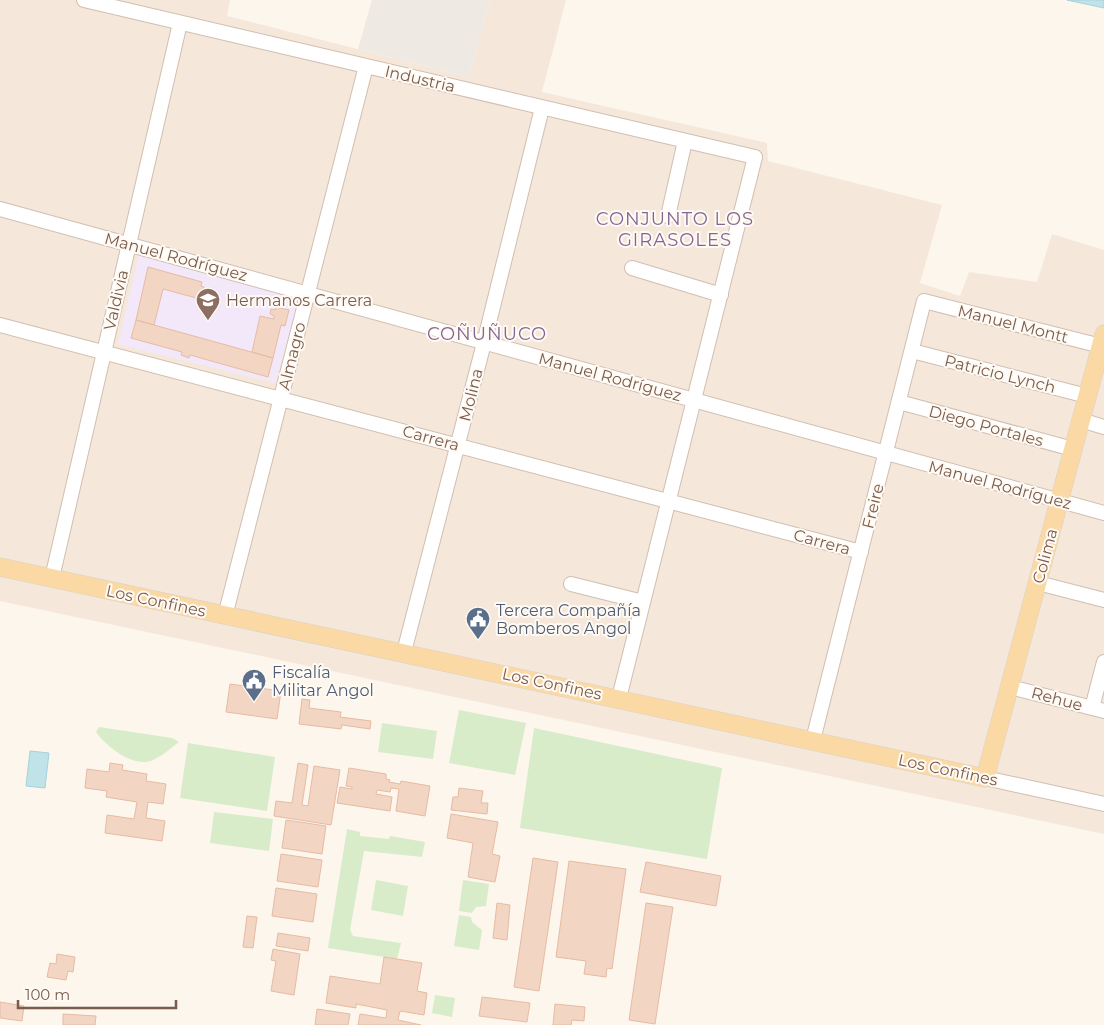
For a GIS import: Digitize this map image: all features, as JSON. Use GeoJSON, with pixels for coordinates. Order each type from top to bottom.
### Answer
{"type":"FeatureCollection","features":[{"type":"Feature","properties":{"kind":"main road","name":"Colima"},"geometry":{"type":"LineString","coordinates":[[986,778],[1102,340]]}},
{"type":"Feature","properties":{"kind":"main road","name":"Los Confines"},"geometry":{"type":"LineString","coordinates":[[0,566],[225,616],[404,652],[986,778]]}},
{"type":"Feature","properties":{"kind":"street","name":"Industria"},"geometry":{"type":"LineString","coordinates":[[84,0],[755,157],[720,295]]}},
{"type":"Feature","properties":{"kind":"street","name":"Valdivia"},"geometry":{"type":"LineString","coordinates":[[52,578],[180,22]]}},
{"type":"Feature","properties":{"kind":"street","name":"Almagro"},"geometry":{"type":"LineString","coordinates":[[225,616],[366,66]]}},
{"type":"Feature","properties":{"kind":"street","name":"Molina"},"geometry":{"type":"LineString","coordinates":[[404,652],[458,446],[542,108]]}},
{"type":"Feature","properties":{"kind":"street"},"geometry":{"type":"LineString","coordinates":[[668,216],[685,141]]}},
{"type":"Feature","properties":{"kind":"street","name":"Manuel Rodríguez"},"geometry":{"type":"LineString","coordinates":[[0,209],[1104,513]]}},
{"type":"Feature","properties":{"kind":"street"},"geometry":{"type":"LineString","coordinates":[[619,698],[720,295],[632,268]]}},
{"type":"Feature","properties":{"kind":"street","name":"Manuel Montt"},"geometry":{"type":"LineString","coordinates":[[924,301],[1102,340]]}},
{"type":"Feature","properties":{"kind":"street","name":"Freire"},"geometry":{"type":"LineString","coordinates":[[813,740],[924,301]]}},
{"type":"Feature","properties":{"kind":"street","name":"Carrera"},"geometry":{"type":"LineString","coordinates":[[0,325],[861,552]]}},
{"type":"Feature","properties":{"kind":"street","name":"Patricio Lynch"},"geometry":{"type":"LineString","coordinates":[[912,351],[1087,396]]}},
{"type":"Feature","properties":{"kind":"street","name":"Diego Portales"},"geometry":{"type":"LineString","coordinates":[[899,402],[1073,449]]}},
{"type":"Feature","properties":{"kind":"street"},"geometry":{"type":"LineString","coordinates":[[1081,420],[1104,426]]}},
{"type":"Feature","properties":{"kind":"street"},"geometry":{"type":"LineString","coordinates":[[1038,583],[1104,600]]}},
{"type":"Feature","properties":{"kind":"street"},"geometry":{"type":"LineString","coordinates":[[571,584],[643,602]]}},
{"type":"Feature","properties":{"kind":"street"},"geometry":{"type":"LineString","coordinates":[[1098,709],[1104,662]]}},
{"type":"Feature","properties":{"kind":"street","name":"Rehue"},"geometry":{"type":"LineString","coordinates":[[1010,687],[1098,709]]}},
{"type":"Feature","properties":{"kind":"street","name":"Los Confines"},"geometry":{"type":"LineString","coordinates":[[986,778],[1104,804]]}},
{"type":"Feature","properties":{"kind":"shaded area"},"geometry":{"type":"Polygon","coordinates":[[[0,0],[230,0],[227,16],[468,77],[490,0],[566,0],[542,92],[767,143],[768,161],[942,205],[920,283],[960,296],[969,272],[1037,282],[1052,234],[1104,250],[1104,834],[0,601],[0,0]]]}},
{"type":"Feature","properties":{"kind":"shaded area"},"geometry":{"type":"Polygon","coordinates":[[[372,0],[490,0],[468,77],[358,49],[372,0]]]}},
{"type":"Feature","properties":{"kind":"shaded area","name":"Hermanos Carrera"},"geometry":{"type":"Polygon","coordinates":[[[139,255],[300,298],[275,383],[118,344],[139,255]]]}},
{"type":"Feature","properties":{"kind":"green space"},"geometry":{"type":"Polygon","coordinates":[[[459,710],[526,723],[515,775],[449,763],[459,710]]]}},
{"type":"Feature","properties":{"kind":"green space"},"geometry":{"type":"Polygon","coordinates":[[[382,723],[437,731],[433,759],[378,752],[382,723]]]}},
{"type":"Feature","properties":{"kind":"green space"},"geometry":{"type":"Polygon","coordinates":[[[99,727],[172,738],[179,742],[153,760],[146,762],[137,761],[121,755],[106,744],[96,732],[99,727]]]}},
{"type":"Feature","properties":{"kind":"green space"},"geometry":{"type":"Polygon","coordinates":[[[534,728],[722,768],[707,859],[520,828],[534,728]]]}},
{"type":"Feature","properties":{"kind":"green space"},"geometry":{"type":"Polygon","coordinates":[[[188,743],[275,757],[267,811],[180,798],[188,743]]]}},
{"type":"Feature","properties":{"kind":"green space"},"geometry":{"type":"Polygon","coordinates":[[[214,812],[273,819],[269,851],[210,843],[214,812]]]}},
{"type":"Feature","properties":{"kind":"green space"},"geometry":{"type":"Polygon","coordinates":[[[347,829],[360,832],[360,836],[389,839],[390,836],[425,842],[422,857],[364,851],[350,930],[353,936],[401,943],[397,959],[328,948],[347,829]]]}},
{"type":"Feature","properties":{"kind":"green space"},"geometry":{"type":"Polygon","coordinates":[[[376,880],[408,886],[403,916],[371,910],[376,880]]]}},
{"type":"Feature","properties":{"kind":"green space"},"geometry":{"type":"Polygon","coordinates":[[[463,880],[489,884],[486,906],[476,907],[472,913],[459,911],[463,880]]]}},
{"type":"Feature","properties":{"kind":"green space"},"geometry":{"type":"Polygon","coordinates":[[[459,915],[471,917],[472,922],[482,930],[479,950],[454,946],[459,915]]]}},
{"type":"Feature","properties":{"kind":"green space"},"geometry":{"type":"Polygon","coordinates":[[[435,995],[455,998],[452,1017],[432,1013],[435,995]]]}},
{"type":"Feature","properties":{"kind":"water"},"geometry":{"type":"Polygon","coordinates":[[[1067,0],[1104,0],[1104,8],[1067,0]]]}},
{"type":"Feature","properties":{"kind":"water"},"geometry":{"type":"Polygon","coordinates":[[[30,751],[49,753],[45,788],[26,786],[30,751]]]}},
{"type":"Feature","properties":{"kind":"building"},"geometry":{"type":"Polygon","coordinates":[[[148,267],[202,282],[201,286],[204,287],[200,299],[163,289],[154,325],[136,320],[148,267]]]}},
{"type":"Feature","properties":{"kind":"building"},"geometry":{"type":"Polygon","coordinates":[[[276,307],[289,310],[285,326],[281,325],[273,358],[252,352],[260,316],[274,319],[274,316],[270,314],[271,309],[275,310],[276,307]]]}},
{"type":"Feature","properties":{"kind":"building"},"geometry":{"type":"Polygon","coordinates":[[[136,320],[273,358],[268,377],[190,355],[189,358],[181,355],[182,352],[131,338],[136,320]]]}},
{"type":"Feature","properties":{"kind":"building","name":"Fiscalía Militar Angol"},"geometry":{"type":"Polygon","coordinates":[[[230,684],[281,691],[277,719],[226,712],[230,684]]]}},
{"type":"Feature","properties":{"kind":"building"},"geometry":{"type":"Polygon","coordinates":[[[302,699],[310,700],[309,708],[341,712],[340,717],[371,721],[370,729],[342,725],[341,729],[299,724],[302,699]]]}},
{"type":"Feature","properties":{"kind":"building"},"geometry":{"type":"Polygon","coordinates":[[[110,763],[123,765],[122,770],[147,774],[146,781],[166,784],[163,804],[148,802],[146,818],[165,821],[162,841],[105,833],[107,815],[134,819],[137,802],[106,797],[107,791],[85,788],[87,769],[109,772],[110,763]]]}},
{"type":"Feature","properties":{"kind":"building"},"geometry":{"type":"Polygon","coordinates":[[[298,763],[308,765],[302,805],[308,806],[314,766],[340,770],[331,825],[274,816],[276,801],[292,803],[298,763]]]}},
{"type":"Feature","properties":{"kind":"building"},"geometry":{"type":"Polygon","coordinates":[[[349,768],[386,774],[386,779],[390,780],[389,782],[400,784],[401,781],[430,786],[425,816],[396,811],[399,789],[391,788],[390,792],[377,790],[376,794],[392,797],[390,811],[337,803],[340,787],[352,789],[352,787],[346,786],[349,768]]]}},
{"type":"Feature","properties":{"kind":"building"},"geometry":{"type":"Polygon","coordinates":[[[459,788],[483,791],[481,803],[488,803],[487,814],[451,810],[453,797],[458,797],[459,788]]]}},
{"type":"Feature","properties":{"kind":"building"},"geometry":{"type":"Polygon","coordinates":[[[451,814],[498,822],[492,854],[500,856],[495,882],[468,877],[473,843],[447,838],[451,814]]]}},
{"type":"Feature","properties":{"kind":"building"},"geometry":{"type":"Polygon","coordinates":[[[286,820],[326,826],[322,854],[282,848],[286,820]]]}},
{"type":"Feature","properties":{"kind":"building"},"geometry":{"type":"Polygon","coordinates":[[[281,854],[322,860],[318,887],[277,881],[281,854]]]}},
{"type":"Feature","properties":{"kind":"building"},"geometry":{"type":"Polygon","coordinates":[[[533,858],[558,862],[539,991],[514,987],[533,858]]]}},
{"type":"Feature","properties":{"kind":"building"},"geometry":{"type":"Polygon","coordinates":[[[569,861],[626,869],[612,969],[607,968],[606,977],[584,974],[586,961],[556,957],[569,861]]]}},
{"type":"Feature","properties":{"kind":"building"},"geometry":{"type":"Polygon","coordinates":[[[646,862],[721,876],[716,906],[640,892],[646,862]]]}},
{"type":"Feature","properties":{"kind":"building"},"geometry":{"type":"Polygon","coordinates":[[[276,888],[317,894],[313,922],[272,916],[276,888]]]}},
{"type":"Feature","properties":{"kind":"building"},"geometry":{"type":"Polygon","coordinates":[[[497,903],[510,905],[507,940],[493,938],[497,903]]]}},
{"type":"Feature","properties":{"kind":"building"},"geometry":{"type":"Polygon","coordinates":[[[646,903],[673,907],[655,1024],[629,1020],[646,903]]]}},
{"type":"Feature","properties":{"kind":"building"},"geometry":{"type":"Polygon","coordinates":[[[247,916],[257,917],[253,948],[243,947],[247,916]]]}},
{"type":"Feature","properties":{"kind":"building"},"geometry":{"type":"Polygon","coordinates":[[[278,933],[310,938],[308,951],[276,946],[278,933]]]}},
{"type":"Feature","properties":{"kind":"building"},"geometry":{"type":"Polygon","coordinates":[[[273,949],[300,954],[294,995],[271,991],[276,961],[271,960],[273,949]]]}},
{"type":"Feature","properties":{"kind":"building"},"geometry":{"type":"Polygon","coordinates":[[[57,954],[75,957],[73,972],[68,971],[66,980],[47,977],[50,963],[56,964],[57,954]]]}},
{"type":"Feature","properties":{"kind":"building"},"geometry":{"type":"Polygon","coordinates":[[[384,957],[422,963],[417,991],[427,993],[424,1015],[400,1011],[398,1020],[421,1025],[358,1025],[360,1014],[386,1018],[387,1010],[356,1004],[356,1008],[326,1003],[330,976],[380,984],[384,957]]]}},
{"type":"Feature","properties":{"kind":"building"},"geometry":{"type":"Polygon","coordinates":[[[482,997],[530,1003],[527,1022],[479,1016],[482,997]]]}},
{"type":"Feature","properties":{"kind":"building"},"geometry":{"type":"Polygon","coordinates":[[[0,1002],[24,1006],[22,1021],[0,1018],[0,1002]]]}},
{"type":"Feature","properties":{"kind":"building"},"geometry":{"type":"Polygon","coordinates":[[[555,1004],[585,1007],[584,1021],[572,1020],[571,1025],[553,1025],[555,1004]]]}},
{"type":"Feature","properties":{"kind":"building"},"geometry":{"type":"Polygon","coordinates":[[[317,1009],[350,1014],[348,1025],[315,1025],[317,1009]]]}},
{"type":"Feature","properties":{"kind":"building"},"geometry":{"type":"Polygon","coordinates":[[[63,1014],[96,1016],[95,1025],[63,1025],[63,1014]]]}},
{"type":"Feature","properties":{"kind":"place","name":"Hermanos Carrera"},"geometry":{"type":"Point","coordinates":[208,321]}},
{"type":"Feature","properties":{"kind":"place","name":"Tercera Compañía Bomberos Angol"},"geometry":{"type":"Point","coordinates":[478,640]}},
{"type":"Feature","properties":{"kind":"place","name":"Fiscalía Militar Angol"},"geometry":{"type":"Point","coordinates":[254,702]}},
{"type":"Feature","properties":{"kind":"district","name":"CONJUNTO LOS GIRASOLES"},"geometry":{"type":"Point","coordinates":[675,229]}},
{"type":"Feature","properties":{"kind":"district","name":"COÑUÑUCO"},"geometry":{"type":"Point","coordinates":[487,334]}}]}
